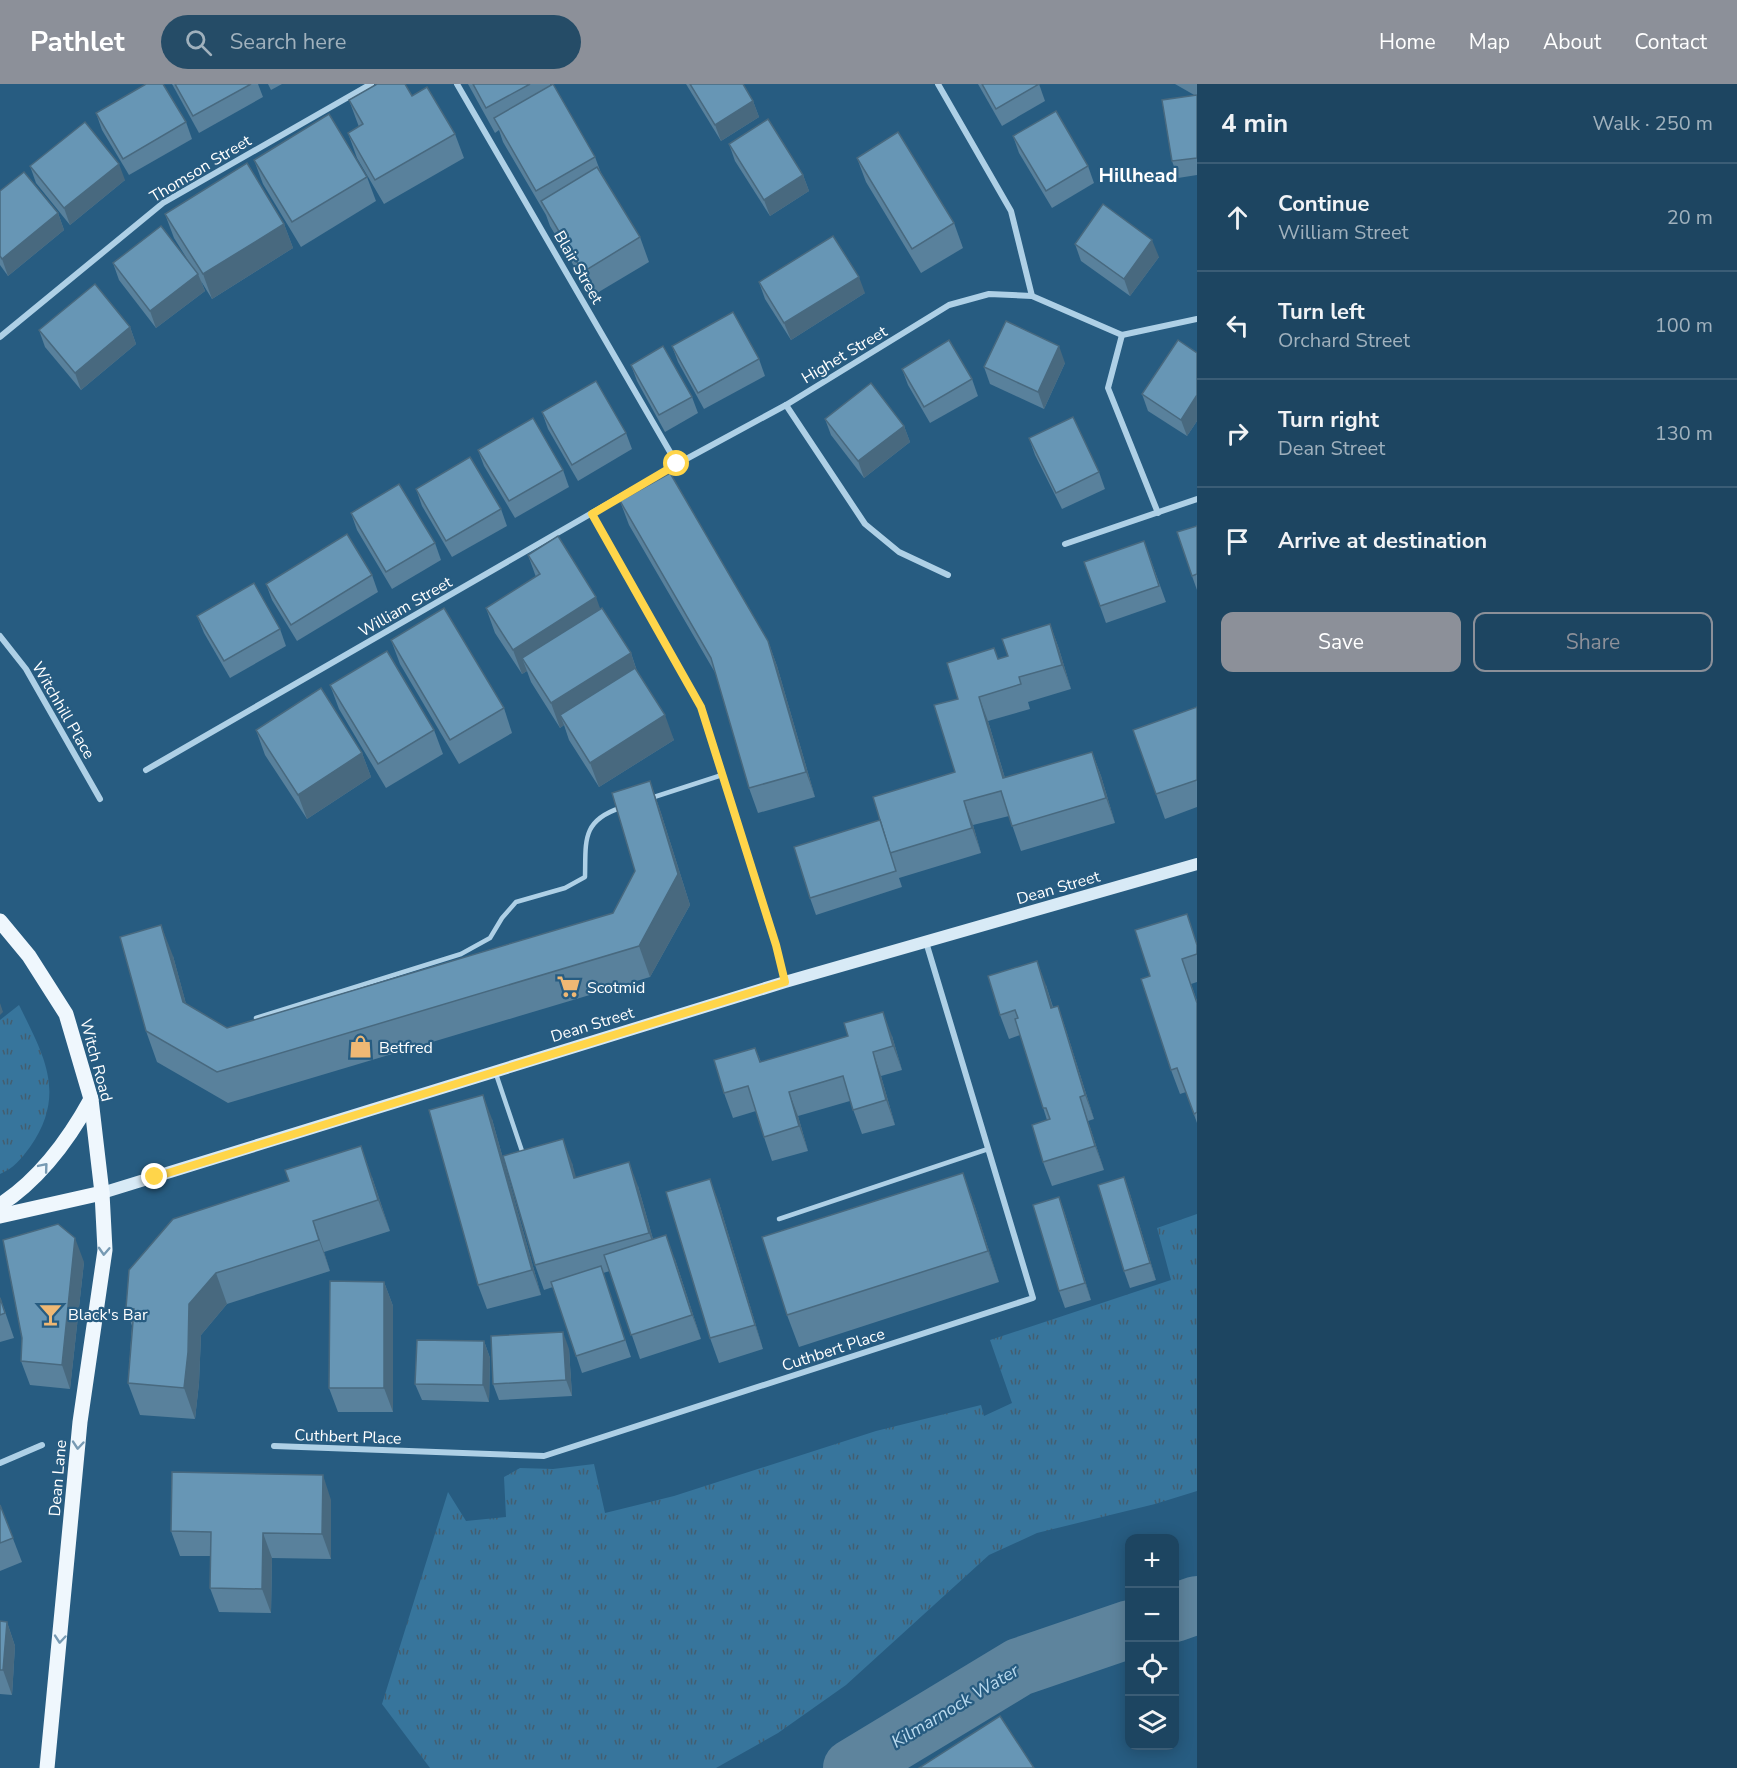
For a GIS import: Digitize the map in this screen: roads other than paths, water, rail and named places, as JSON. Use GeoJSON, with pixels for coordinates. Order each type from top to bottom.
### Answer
{"type":"FeatureCollection","features":[{"type":"Feature","properties":{"kind":"main road","name":"Dean Street"},"geometry":{"type":"LineString","coordinates":[[102,1193],[785,982],[1197,864]]}},
{"type":"Feature","properties":{"kind":"main road","name":"Witch Road"},"geometry":{"type":"LineString","coordinates":[[0,921],[29,956],[66,1014],[91,1099],[102,1193]]}},
{"type":"Feature","properties":{"kind":"main road"},"geometry":{"type":"LineString","coordinates":[[0,1205],[39,1174],[74,1130],[91,1099]]}},
{"type":"Feature","properties":{"kind":"main road"},"geometry":{"type":"LineString","coordinates":[[0,1216],[102,1193]]}},
{"type":"Feature","properties":{"kind":"main road","name":"Dean Lane"},"geometry":{"type":"LineString","coordinates":[[48,1768],[80,1422],[105,1250],[102,1193]]}},
{"type":"Feature","properties":{"kind":"street","name":"Thomson Street"},"geometry":{"type":"LineString","coordinates":[[0,337],[163,203],[371,84]]}},
{"type":"Feature","properties":{"kind":"street","name":"Blair Street"},"geometry":{"type":"LineString","coordinates":[[457,84],[677,464]]}},
{"type":"Feature","properties":{"kind":"street"},"geometry":{"type":"LineString","coordinates":[[938,84],[1011,211],[1032,296],[1122,335],[1197,319]]}},
{"type":"Feature","properties":{"kind":"street","name":"Highet Street"},"geometry":{"type":"LineString","coordinates":[[677,464],[786,405],[949,305],[989,294],[1032,296]]}},
{"type":"Feature","properties":{"kind":"street"},"geometry":{"type":"LineString","coordinates":[[1122,335],[1108,388],[1158,513]]}},
{"type":"Feature","properties":{"kind":"street"},"geometry":{"type":"LineString","coordinates":[[786,405],[865,524],[899,552],[948,575]]}},
{"type":"Feature","properties":{"kind":"street","name":"William Street"},"geometry":{"type":"LineString","coordinates":[[146,770],[677,464]]}},
{"type":"Feature","properties":{"kind":"street"},"geometry":{"type":"LineString","coordinates":[[1065,544],[1197,499]]}},
{"type":"Feature","properties":{"kind":"street"},"geometry":{"type":"LineString","coordinates":[[592,514],[701,707],[776,945],[785,982]]}},
{"type":"Feature","properties":{"kind":"street","name":"Witchhill Place"},"geometry":{"type":"LineString","coordinates":[[0,636],[26,669],[100,799]]}},
{"type":"Feature","properties":{"kind":"street","name":"Cuthbert Place"},"geometry":{"type":"LineString","coordinates":[[274,1446],[544,1456],[1033,1298],[926,942]]}},
{"type":"Feature","properties":{"kind":"street"},"geometry":{"type":"LineString","coordinates":[[0,1463],[42,1445]]}},
{"type":"Feature","properties":{"kind":"lane"},"geometry":{"type":"LineString","coordinates":[[647,800],[722,775]]}},
{"type":"Feature","properties":{"kind":"lane"},"geometry":{"type":"LineString","coordinates":[[256,1018],[461,954],[480,944],[490,938],[502,918],[516,902],[565,888],[585,878],[586,836],[594,822],[604,814],[626,807]]}},
{"type":"Feature","properties":{"kind":"lane"},"geometry":{"type":"LineString","coordinates":[[495,1071],[525,1160]]}},
{"type":"Feature","properties":{"kind":"lane"},"geometry":{"type":"LineString","coordinates":[[779,1219],[988,1149]]}},
{"type":"Feature","properties":{"kind":"waterway","name":"Kilmarnock Water"},"geometry":{"type":"LineString","coordinates":[[1179,1611],[1197,1605]]}},
{"type":"Feature","properties":{"kind":"waterway","name":"Kilmarnock Water"},"geometry":{"type":"LineString","coordinates":[[852,1768],[1019,1667],[1125,1631]]}},
{"type":"Feature","properties":{"kind":"place","name":"Scotmid"},"geometry":{"type":"Point","coordinates":[569,987]}},
{"type":"Feature","properties":{"kind":"place","name":"Betfred"},"geometry":{"type":"Point","coordinates":[361,1047]}},
{"type":"Feature","properties":{"kind":"place","name":"Black's Bar"},"geometry":{"type":"Point","coordinates":[50,1314]}},
{"type":"Feature","properties":{"kind":"district","name":"Hillhead"},"geometry":{"type":"Point","coordinates":[1138,175]}}]}
